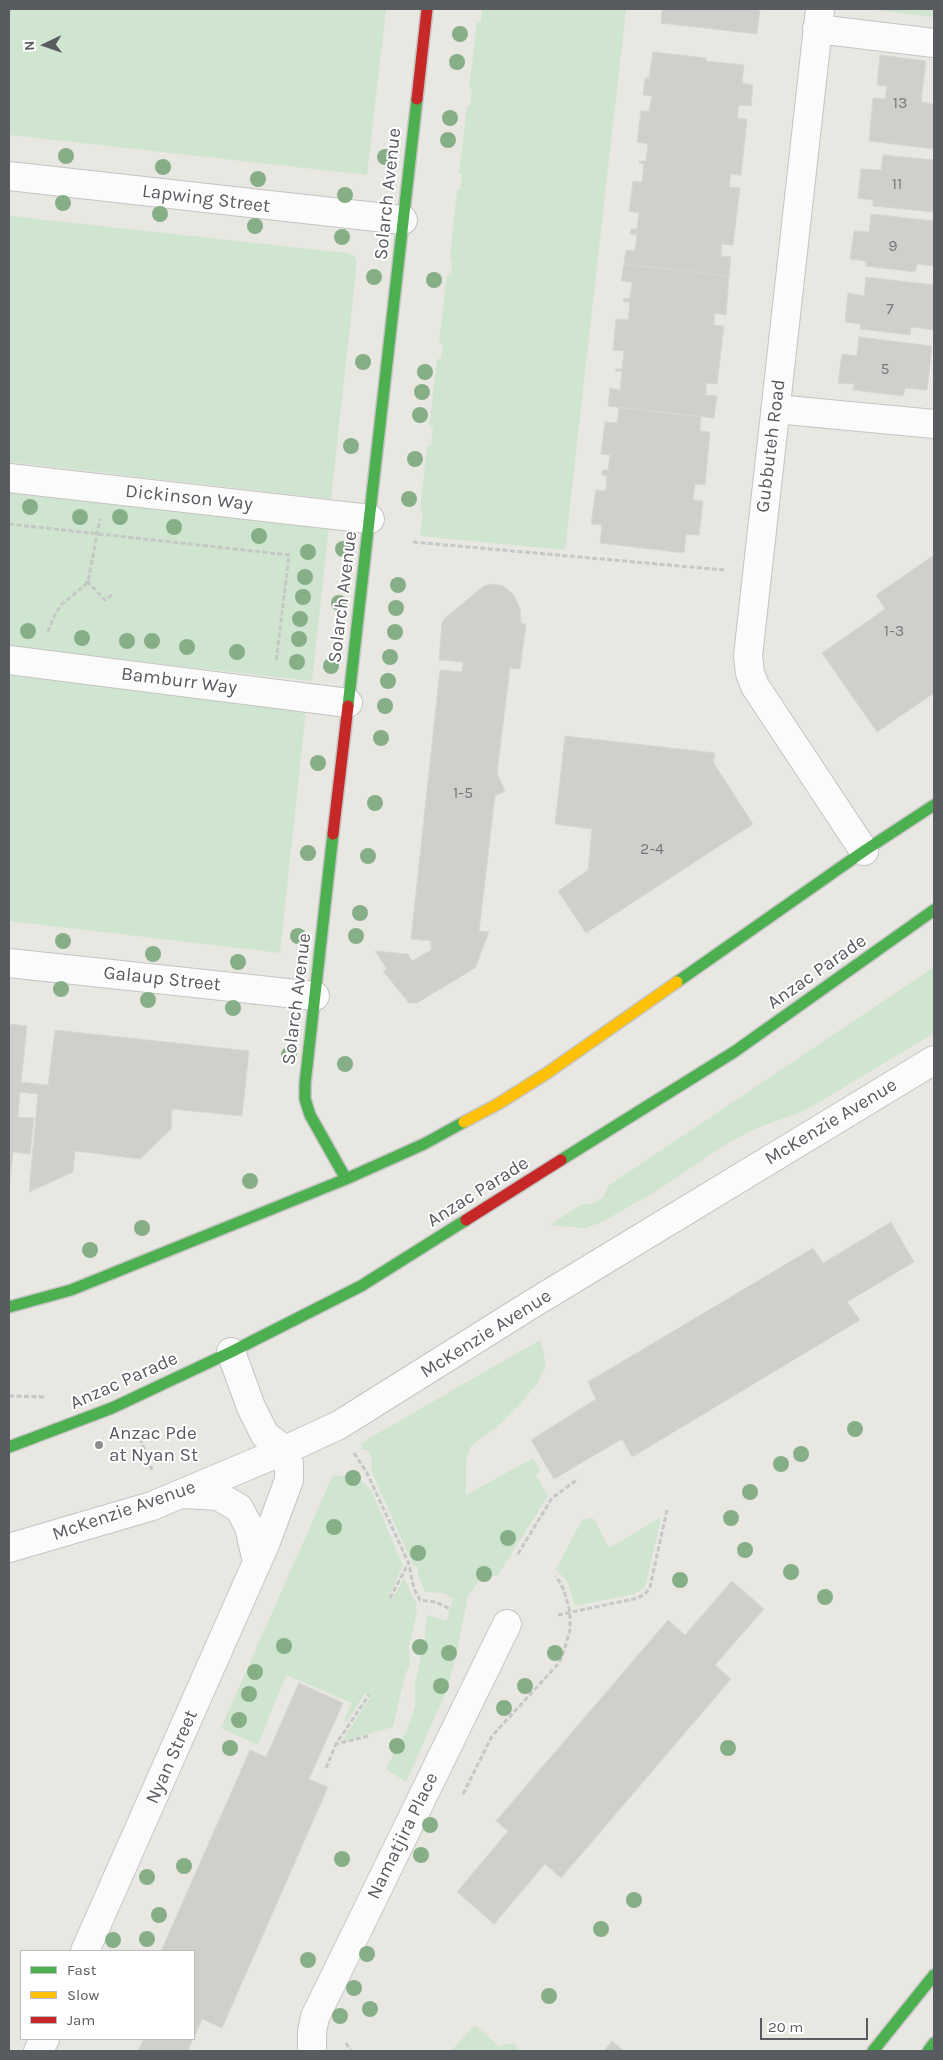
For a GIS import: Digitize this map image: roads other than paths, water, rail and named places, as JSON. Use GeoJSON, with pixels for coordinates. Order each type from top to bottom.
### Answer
{"type":"FeatureCollection","features":[{"type":"Feature","properties":{"kind":"main road","name":"Solarch Avenue"},"geometry":{"type":"LineString","coordinates":[[346,1179],[314,1124],[305,1099],[305,1084],[428,9]]}},
{"type":"Feature","properties":{"kind":"main road"},"geometry":{"type":"LineString","coordinates":[[9,1307],[71,1290],[346,1179],[424,1144],[498,1104],[547,1073],[864,851],[934,805]]}},
{"type":"Feature","properties":{"kind":"main road","name":"Anzac Parade"},"geometry":{"type":"LineString","coordinates":[[9,1447],[112,1408],[231,1352],[361,1286],[714,1065],[934,910]]}},
{"type":"Feature","properties":{"kind":"main road"},"geometry":{"type":"LineString","coordinates":[[873,2051],[934,1974]]}},
{"type":"Feature","properties":{"kind":"main road"},"geometry":{"type":"LineString","coordinates":[[928,2051],[934,2043]]}},
{"type":"Feature","properties":{"kind":"street"},"geometry":{"type":"LineString","coordinates":[[819,19],[934,43]]}},
{"type":"Feature","properties":{"kind":"street","name":"Gubbuteh Road"},"geometry":{"type":"LineString","coordinates":[[819,19],[748,656],[750,673],[755,686],[864,851]]}},
{"type":"Feature","properties":{"kind":"street","name":"Lapwing Street"},"geometry":{"type":"LineString","coordinates":[[9,176],[403,220]]}},
{"type":"Feature","properties":{"kind":"street"},"geometry":{"type":"LineString","coordinates":[[776,409],[934,424]]}},
{"type":"Feature","properties":{"kind":"street","name":"Dickinson Way"},"geometry":{"type":"LineString","coordinates":[[9,478],[370,518]]}},
{"type":"Feature","properties":{"kind":"street","name":"Bamburr Way"},"geometry":{"type":"LineString","coordinates":[[9,660],[348,703]]}},
{"type":"Feature","properties":{"kind":"street","name":"Galaup Street"},"geometry":{"type":"LineString","coordinates":[[9,963],[315,996]]}},
{"type":"Feature","properties":{"kind":"street","name":"McKenzie Avenue"},"geometry":{"type":"LineString","coordinates":[[9,1548],[152,1506],[339,1425],[575,1278],[934,1060]]}},
{"type":"Feature","properties":{"kind":"street"},"geometry":{"type":"LineString","coordinates":[[231,1352],[251,1407],[265,1435],[285,1450]]}},
{"type":"Feature","properties":{"kind":"street","name":"Nyan Street"},"geometry":{"type":"LineString","coordinates":[[85,1950],[257,1562],[288,1480],[290,1464],[285,1450]]}},
{"type":"Feature","properties":{"kind":"street"},"geometry":{"type":"LineString","coordinates":[[180,1494],[218,1496],[240,1508],[249,1526],[257,1562]]}},
{"type":"Feature","properties":{"kind":"street","name":"Namatjira Place"},"geometry":{"type":"LineString","coordinates":[[312,2051],[312,2032],[315,2017],[507,1624]]}},
{"type":"Feature","properties":{"kind":"street"},"geometry":{"type":"LineString","coordinates":[[38,2051],[44,2040]]}},
{"type":"Feature","properties":{"kind":"place","name":"Anzac Pde at Nyan St"},"geometry":{"type":"Point","coordinates":[99,1445]}}]}
